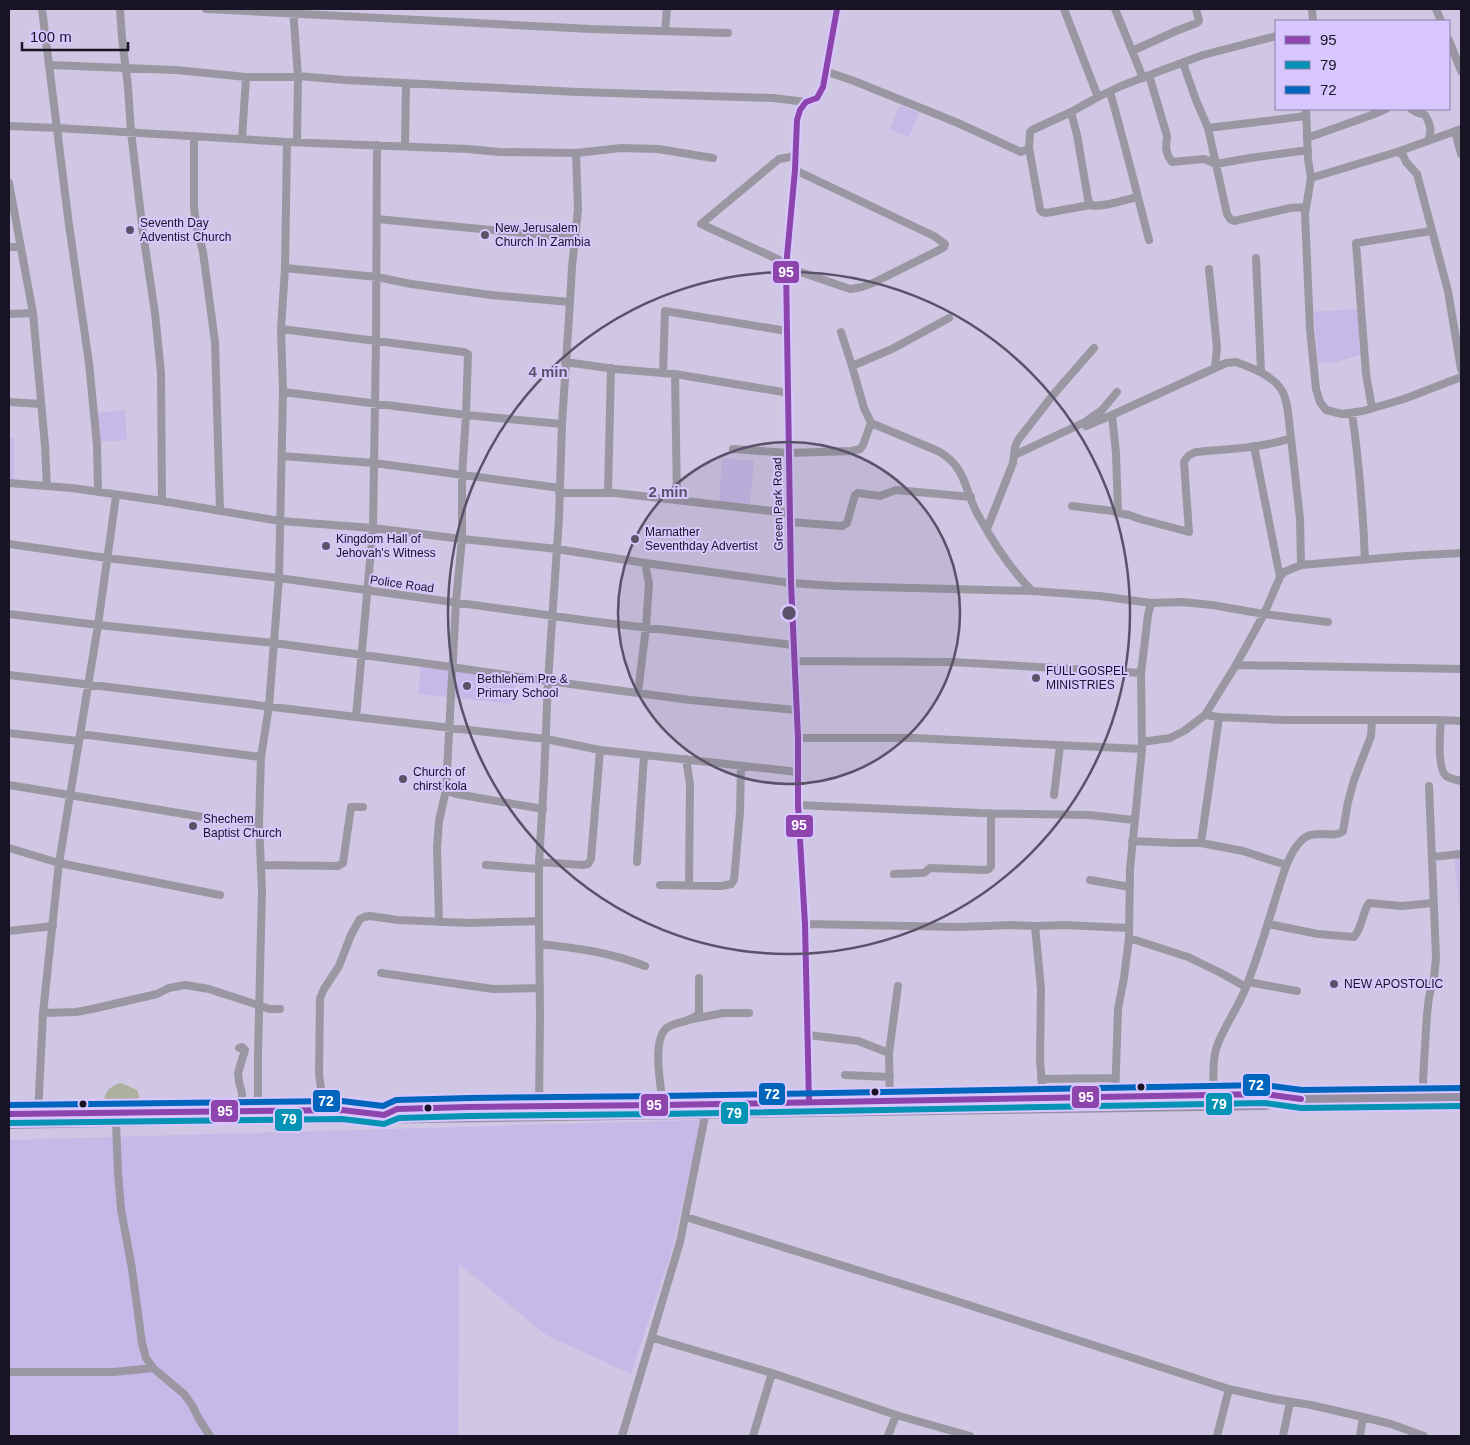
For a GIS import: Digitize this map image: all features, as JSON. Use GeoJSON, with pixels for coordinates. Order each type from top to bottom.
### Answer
{"type":"FeatureCollection","features":[{"type":"Feature","properties":{"kind":"main road"},"geometry":{"type":"LineString","coordinates":[[9,1123],[38,1118],[253,1111],[342,1110],[384,1115],[397,1109],[539,1107],[625,1109],[663,1105],[706,1108],[809,1102],[890,1105],[1043,1098],[1115,1102],[1213,1095],[1273,1094],[1301,1099]]}},
{"type":"Feature","properties":{"kind":"main road"},"geometry":{"type":"LineString","coordinates":[[9,1114],[38,1118],[116,1121],[890,1105],[1115,1102],[1264,1104],[1301,1099],[1461,1096]]}},
{"type":"Feature","properties":{"kind":"street"},"geometry":{"type":"LineString","coordinates":[[42,9],[69,225],[89,364],[97,445],[98,492]]}},
{"type":"Feature","properties":{"kind":"street"},"geometry":{"type":"LineString","coordinates":[[120,9],[131,132],[155,313],[160,372],[162,501]]}},
{"type":"Feature","properties":{"kind":"street"},"geometry":{"type":"LineString","coordinates":[[206,9],[293,12],[591,29],[728,33]]}},
{"type":"Feature","properties":{"kind":"street"},"geometry":{"type":"LineString","coordinates":[[665,31],[667,9]]}},
{"type":"Feature","properties":{"kind":"street","name":"Green Park Road"},"geometry":{"type":"LineString","coordinates":[[809,1102],[805,924],[798,805],[798,738],[791,583],[786,265],[795,170],[797,120],[800,110],[806,102],[817,98],[823,87],[837,9]]}},
{"type":"Feature","properties":{"kind":"street"},"geometry":{"type":"LineString","coordinates":[[1064,9],[1098,97]]}},
{"type":"Feature","properties":{"kind":"street"},"geometry":{"type":"LineString","coordinates":[[1115,9],[1132,51],[1146,77],[1167,136],[1166,148],[1172,162],[1204,159],[1216,164],[1308,150]]}},
{"type":"Feature","properties":{"kind":"street"},"geometry":{"type":"LineString","coordinates":[[1132,51],[1197,23],[1199,21],[1196,9]]}},
{"type":"Feature","properties":{"kind":"street"},"geometry":{"type":"LineString","coordinates":[[293,12],[298,76],[297,142]]}},
{"type":"Feature","properties":{"kind":"street"},"geometry":{"type":"LineString","coordinates":[[1137,197],[1100,205],[1042,212],[1029,148],[1030,132],[1121,86],[1203,55],[1275,36]]}},
{"type":"Feature","properties":{"kind":"street"},"geometry":{"type":"LineString","coordinates":[[1450,42],[1461,70]]}},
{"type":"Feature","properties":{"kind":"street"},"geometry":{"type":"LineString","coordinates":[[1184,63],[1196,100],[1208,128],[1227,214],[1230,219],[1234,221],[1290,208],[1306,207]]}},
{"type":"Feature","properties":{"kind":"street"},"geometry":{"type":"LineString","coordinates":[[49,65],[176,70],[246,77],[298,76],[578,92],[773,98],[806,102]]}},
{"type":"Feature","properties":{"kind":"street"},"geometry":{"type":"LineString","coordinates":[[825,71],[950,120],[1021,152],[1029,148]]}},
{"type":"Feature","properties":{"kind":"street"},"geometry":{"type":"LineString","coordinates":[[242,139],[246,77]]}},
{"type":"Feature","properties":{"kind":"street"},"geometry":{"type":"LineString","coordinates":[[405,146],[406,83]]}},
{"type":"Feature","properties":{"kind":"street"},"geometry":{"type":"LineString","coordinates":[[1110,92],[1149,240]]}},
{"type":"Feature","properties":{"kind":"street"},"geometry":{"type":"LineString","coordinates":[[1307,138],[1383,110]]}},
{"type":"Feature","properties":{"kind":"street"},"geometry":{"type":"LineString","coordinates":[[1413,110],[1425,115],[1429,121],[1432,132],[1428,141]]}},
{"type":"Feature","properties":{"kind":"street"},"geometry":{"type":"LineString","coordinates":[[1071,112],[1090,205]]}},
{"type":"Feature","properties":{"kind":"street"},"geometry":{"type":"LineString","coordinates":[[1208,128],[1306,112],[1311,178],[1306,207],[1305,237],[1310,329],[1316,389],[1320,402],[1326,410],[1342,414],[1352,413],[1404,399],[1461,377]]}},
{"type":"Feature","properties":{"kind":"street"},"geometry":{"type":"LineString","coordinates":[[9,126],[499,152],[576,153],[621,148],[658,149],[713,158]]}},
{"type":"Feature","properties":{"kind":"street"},"geometry":{"type":"LineString","coordinates":[[1311,178],[1397,152],[1458,130],[1461,154]]}},
{"type":"Feature","properties":{"kind":"street"},"geometry":{"type":"LineString","coordinates":[[194,137],[194,207],[203,252],[215,342],[220,510]]}},
{"type":"Feature","properties":{"kind":"street"},"geometry":{"type":"LineString","coordinates":[[253,1111],[260,1006],[262,891],[259,823],[261,757],[269,706],[279,578],[286,142]]}},
{"type":"Feature","properties":{"kind":"street"},"geometry":{"type":"LineString","coordinates":[[356,717],[373,528],[376,403],[377,145]]}},
{"type":"Feature","properties":{"kind":"street"},"geometry":{"type":"LineString","coordinates":[[1397,152],[1403,155],[1406,162],[1418,174],[1448,292],[1461,369]]}},
{"type":"Feature","properties":{"kind":"street"},"geometry":{"type":"LineString","coordinates":[[539,1107],[539,866],[548,681],[557,549],[565,362],[578,210],[576,153]]}},
{"type":"Feature","properties":{"kind":"street"},"geometry":{"type":"LineString","coordinates":[[795,156],[779,159],[701,224],[786,265],[850,289],[873,283],[944,247],[945,244],[934,236],[795,170]]}},
{"type":"Feature","properties":{"kind":"street"},"geometry":{"type":"LineString","coordinates":[[9,182],[12,216],[21,246],[32,312],[47,486]]}},
{"type":"Feature","properties":{"kind":"street"},"geometry":{"type":"LineString","coordinates":[[376,219],[575,238]]}},
{"type":"Feature","properties":{"kind":"street"},"geometry":{"type":"LineString","coordinates":[[1372,408],[1366,374],[1356,243],[1431,231]]}},
{"type":"Feature","properties":{"kind":"street"},"geometry":{"type":"LineString","coordinates":[[9,247],[21,246]]}},
{"type":"Feature","properties":{"kind":"street"},"geometry":{"type":"LineString","coordinates":[[1256,258],[1261,371]]}},
{"type":"Feature","properties":{"kind":"street"},"geometry":{"type":"LineString","coordinates":[[285,268],[376,277],[411,284],[491,295],[570,302]]}},
{"type":"Feature","properties":{"kind":"street"},"geometry":{"type":"LineString","coordinates":[[1209,268],[1217,347],[1215,368]]}},
{"type":"Feature","properties":{"kind":"street"},"geometry":{"type":"LineString","coordinates":[[9,314],[32,312]]}},
{"type":"Feature","properties":{"kind":"street"},"geometry":{"type":"LineString","coordinates":[[663,373],[665,312],[787,331]]}},
{"type":"Feature","properties":{"kind":"street"},"geometry":{"type":"LineString","coordinates":[[852,366],[892,348],[949,318]]}},
{"type":"Feature","properties":{"kind":"street"},"geometry":{"type":"LineString","coordinates":[[282,329],[468,354],[462,476],[462,540],[456,602],[446,790],[439,821],[436,848],[439,922]]}},
{"type":"Feature","properties":{"kind":"street"},"geometry":{"type":"LineString","coordinates":[[841,332],[864,408],[871,423],[905,436],[948,457],[962,474],[977,514],[993,540],[1018,576],[1032,591]]}},
{"type":"Feature","properties":{"kind":"street"},"geometry":{"type":"LineString","coordinates":[[987,529],[1013,463],[1018,440],[1053,395],[1094,348]]}},
{"type":"Feature","properties":{"kind":"street"},"geometry":{"type":"LineString","coordinates":[[565,362],[675,374],[788,393]]}},
{"type":"Feature","properties":{"kind":"street"},"geometry":{"type":"LineString","coordinates":[[1057,440],[1226,363],[1236,362],[1261,371],[1279,385],[1286,398],[1300,519],[1301,565]]}},
{"type":"Feature","properties":{"kind":"street"},"geometry":{"type":"LineString","coordinates":[[608,493],[611,368]]}},
{"type":"Feature","properties":{"kind":"street"},"geometry":{"type":"LineString","coordinates":[[675,374],[677,500]]}},
{"type":"Feature","properties":{"kind":"street"},"geometry":{"type":"LineString","coordinates":[[283,392],[466,415],[562,424]]}},
{"type":"Feature","properties":{"kind":"street"},"geometry":{"type":"LineString","coordinates":[[1015,455],[1086,422],[1102,410],[1117,392]]}},
{"type":"Feature","properties":{"kind":"street"},"geometry":{"type":"LineString","coordinates":[[9,402],[41,404]]}},
{"type":"Feature","properties":{"kind":"street"},"geometry":{"type":"LineString","coordinates":[[1352,413],[1364,524],[1365,560]]}},
{"type":"Feature","properties":{"kind":"street"},"geometry":{"type":"LineString","coordinates":[[1112,415],[1116,454],[1118,513]]}},
{"type":"Feature","properties":{"kind":"street"},"geometry":{"type":"LineString","coordinates":[[732,449],[788,454],[852,451],[860,449],[871,423]]}},
{"type":"Feature","properties":{"kind":"street"},"geometry":{"type":"LineString","coordinates":[[1072,506],[1129,514],[1140,519],[1188,532],[1184,462],[1191,454],[1254,446],[1291,438]]}},
{"type":"Feature","properties":{"kind":"street"},"geometry":{"type":"LineString","coordinates":[[1254,446],[1280,577]]}},
{"type":"Feature","properties":{"kind":"street"},"geometry":{"type":"LineString","coordinates":[[282,456],[374,463],[560,490],[677,500],[842,526],[846,523],[854,495],[858,493],[880,496],[896,490],[971,497]]}},
{"type":"Feature","properties":{"kind":"street"},"geometry":{"type":"LineString","coordinates":[[9,483],[98,492],[280,521],[373,528],[462,540],[557,549],[791,583],[835,586],[1032,591],[1100,596],[1151,603],[1182,602],[1328,622]]}},
{"type":"Feature","properties":{"kind":"street"},"geometry":{"type":"LineString","coordinates":[[38,1118],[43,1013],[58,863],[98,626],[116,496]]}},
{"type":"Feature","properties":{"kind":"street","name":"Police Road"},"geometry":{"type":"LineString","coordinates":[[9,544],[108,558],[279,578],[553,616],[793,645]]}},
{"type":"Feature","properties":{"kind":"street"},"geometry":{"type":"LineString","coordinates":[[798,738],[913,738],[1060,746],[1142,746],[1170,738],[1184,731],[1205,715],[1236,665],[1284,572],[1301,565],[1461,554]]}},
{"type":"Feature","properties":{"kind":"street"},"geometry":{"type":"LineString","coordinates":[[638,693],[649,584],[645,563]]}},
{"type":"Feature","properties":{"kind":"street"},"geometry":{"type":"LineString","coordinates":[[1115,1102],[1118,1009],[1130,928],[1132,841],[1142,746],[1141,673],[1151,603]]}},
{"type":"Feature","properties":{"kind":"street"},"geometry":{"type":"LineString","coordinates":[[9,614],[98,626],[274,643],[690,700],[796,710]]}},
{"type":"Feature","properties":{"kind":"street"},"geometry":{"type":"LineString","coordinates":[[794,661],[952,662],[1141,673]]}},
{"type":"Feature","properties":{"kind":"street"},"geometry":{"type":"LineString","coordinates":[[1236,665],[1461,669]]}},
{"type":"Feature","properties":{"kind":"street"},"geometry":{"type":"LineString","coordinates":[[9,675],[546,739],[600,750],[798,772]]}},
{"type":"Feature","properties":{"kind":"street"},"geometry":{"type":"LineString","coordinates":[[1205,715],[1283,720],[1461,721]]}},
{"type":"Feature","properties":{"kind":"street"},"geometry":{"type":"LineString","coordinates":[[1201,843],[1219,717]]}},
{"type":"Feature","properties":{"kind":"street"},"geometry":{"type":"LineString","coordinates":[[1213,1095],[1216,1051],[1247,984],[1286,865],[1301,840],[1309,835],[1319,833],[1338,834],[1343,831],[1354,780],[1368,749],[1372,720]]}},
{"type":"Feature","properties":{"kind":"street"},"geometry":{"type":"LineString","coordinates":[[1441,720],[1441,767],[1445,775],[1453,780],[1461,781]]}},
{"type":"Feature","properties":{"kind":"street"},"geometry":{"type":"LineString","coordinates":[[9,733],[79,737],[261,757]]}},
{"type":"Feature","properties":{"kind":"street"},"geometry":{"type":"LineString","coordinates":[[1054,796],[1060,746]]}},
{"type":"Feature","properties":{"kind":"street"},"geometry":{"type":"LineString","coordinates":[[486,865],[583,866],[588,864],[591,859],[600,750]]}},
{"type":"Feature","properties":{"kind":"street"},"geometry":{"type":"LineString","coordinates":[[637,862],[644,755]]}},
{"type":"Feature","properties":{"kind":"street"},"geometry":{"type":"LineString","coordinates":[[686,760],[690,784],[689,886]]}},
{"type":"Feature","properties":{"kind":"street"},"geometry":{"type":"LineString","coordinates":[[660,885],[722,886],[731,884],[734,880],[740,812],[741,766]]}},
{"type":"Feature","properties":{"kind":"street"},"geometry":{"type":"LineString","coordinates":[[9,784],[209,818],[259,823]]}},
{"type":"Feature","properties":{"kind":"street"},"geometry":{"type":"LineString","coordinates":[[1424,1097],[1427,1014],[1436,958],[1429,786]]}},
{"type":"Feature","properties":{"kind":"street"},"geometry":{"type":"LineString","coordinates":[[446,790],[456,794],[543,809]]}},
{"type":"Feature","properties":{"kind":"street"},"geometry":{"type":"LineString","coordinates":[[798,805],[1089,815],[1134,820]]}},
{"type":"Feature","properties":{"kind":"street"},"geometry":{"type":"LineString","coordinates":[[261,865],[338,866],[343,863],[350,807],[363,806]]}},
{"type":"Feature","properties":{"kind":"street"},"geometry":{"type":"LineString","coordinates":[[894,874],[924,873],[930,868],[989,869],[991,866],[991,813]]}},
{"type":"Feature","properties":{"kind":"street"},"geometry":{"type":"LineString","coordinates":[[1132,841],[1201,843],[1243,851],[1286,865]]}},
{"type":"Feature","properties":{"kind":"street"},"geometry":{"type":"LineString","coordinates":[[9,848],[58,863],[220,895]]}},
{"type":"Feature","properties":{"kind":"street"},"geometry":{"type":"LineString","coordinates":[[1432,858],[1461,854]]}},
{"type":"Feature","properties":{"kind":"street"},"geometry":{"type":"LineString","coordinates":[[1090,880],[1130,887]]}},
{"type":"Feature","properties":{"kind":"street"},"geometry":{"type":"LineString","coordinates":[[1268,924],[1318,934],[1354,937],[1359,930],[1365,909],[1369,903],[1402,906],[1433,903]]}},
{"type":"Feature","properties":{"kind":"street"},"geometry":{"type":"LineString","coordinates":[[324,1110],[319,1074],[320,998],[339,966],[351,935],[360,919],[370,916],[398,920],[439,922],[539,921]]}},
{"type":"Feature","properties":{"kind":"street"},"geometry":{"type":"LineString","coordinates":[[805,924],[959,928],[1065,925],[1130,928]]}},
{"type":"Feature","properties":{"kind":"street"},"geometry":{"type":"LineString","coordinates":[[9,931],[52,926]]}},
{"type":"Feature","properties":{"kind":"street"},"geometry":{"type":"LineString","coordinates":[[1035,926],[1041,989],[1040,1042],[1043,1098]]}},
{"type":"Feature","properties":{"kind":"street"},"geometry":{"type":"LineString","coordinates":[[1129,938],[1188,957],[1247,984],[1297,991]]}},
{"type":"Feature","properties":{"kind":"street"},"geometry":{"type":"LineString","coordinates":[[539,944],[590,950],[623,957],[645,966]]}},
{"type":"Feature","properties":{"kind":"street"},"geometry":{"type":"LineString","coordinates":[[381,973],[492,988],[540,988]]}},
{"type":"Feature","properties":{"kind":"street"},"geometry":{"type":"LineString","coordinates":[[693,1019],[698,1013],[700,978]]}},
{"type":"Feature","properties":{"kind":"street"},"geometry":{"type":"LineString","coordinates":[[43,1013],[76,1012],[92,1009],[185,985],[209,989],[260,1006],[280,1010]]}},
{"type":"Feature","properties":{"kind":"street"},"geometry":{"type":"LineString","coordinates":[[890,1105],[888,1053],[898,986]]}},
{"type":"Feature","properties":{"kind":"street"},"geometry":{"type":"LineString","coordinates":[[663,1105],[658,1045],[661,1035],[668,1026],[723,1013],[749,1012]]}},
{"type":"Feature","properties":{"kind":"street"},"geometry":{"type":"LineString","coordinates":[[808,1035],[858,1041],[888,1053]]}},
{"type":"Feature","properties":{"kind":"street"},"geometry":{"type":"LineString","coordinates":[[239,1048],[242,1047],[245,1050],[238,1073],[242,1100],[253,1111]]}},
{"type":"Feature","properties":{"kind":"street"},"geometry":{"type":"LineString","coordinates":[[845,1076],[890,1077]]}},
{"type":"Feature","properties":{"kind":"street"},"geometry":{"type":"LineString","coordinates":[[1041,1079],[1115,1078]]}},
{"type":"Feature","properties":{"kind":"street"},"geometry":{"type":"LineString","coordinates":[[622,1436],[653,1338],[680,1242],[706,1108]]}},
{"type":"Feature","properties":{"kind":"street"},"geometry":{"type":"LineString","coordinates":[[116,1121],[121,1209],[146,1358],[152,1368],[184,1394],[210,1436]]}},
{"type":"Feature","properties":{"kind":"street"},"geometry":{"type":"LineString","coordinates":[[686,1216],[1229,1389],[1363,1417],[1391,1424],[1413,1434],[1424,1436]]}},
{"type":"Feature","properties":{"kind":"street"},"geometry":{"type":"LineString","coordinates":[[653,1338],[772,1373],[896,1415],[970,1436]]}},
{"type":"Feature","properties":{"kind":"street"},"geometry":{"type":"LineString","coordinates":[[9,1372],[114,1372],[152,1368]]}},
{"type":"Feature","properties":{"kind":"street"},"geometry":{"type":"LineString","coordinates":[[753,1436],[772,1373]]}},
{"type":"Feature","properties":{"kind":"street"},"geometry":{"type":"LineString","coordinates":[[1217,1436],[1229,1389]]}},
{"type":"Feature","properties":{"kind":"street"},"geometry":{"type":"LineString","coordinates":[[1283,1436],[1290,1402]]}},
{"type":"Feature","properties":{"kind":"street"},"geometry":{"type":"LineString","coordinates":[[888,1436],[896,1415]]}},
{"type":"Feature","properties":{"kind":"street"},"geometry":{"type":"LineString","coordinates":[[1360,1436],[1363,1417]]}},
{"type":"Feature","properties":{"kind":"shaded area"},"geometry":{"type":"Polygon","coordinates":[[[900,105],[919,113],[909,137],[890,129],[900,105]]]}},
{"type":"Feature","properties":{"kind":"shaded area"},"geometry":{"type":"Polygon","coordinates":[[[1358,309],[1360,355],[1336,362],[1318,363],[1314,312],[1358,309]]]}},
{"type":"Feature","properties":{"kind":"shaded area"},"geometry":{"type":"Polygon","coordinates":[[[125,410],[127,440],[97,442],[95,413],[125,410]]]}},
{"type":"Feature","properties":{"kind":"shaded area"},"geometry":{"type":"Polygon","coordinates":[[[9,438],[14,438],[14,480],[9,480],[9,438]]]}},
{"type":"Feature","properties":{"kind":"shaded area"},"geometry":{"type":"Polygon","coordinates":[[[722,458],[754,461],[750,504],[719,502],[722,458]]]}},
{"type":"Feature","properties":{"kind":"shaded area","name":"Bethlehem Pre & Primary School"},"geometry":{"type":"Polygon","coordinates":[[[421,666],[517,679],[512,704],[418,694],[421,666]]]}},
{"type":"Feature","properties":{"kind":"shaded area"},"geometry":{"type":"Polygon","coordinates":[[[1461,856],[1461,921],[1454,857],[1461,856]]]}},
{"type":"Feature","properties":{"kind":"shaded area"},"geometry":{"type":"Polygon","coordinates":[[[701,1120],[672,1250],[631,1374],[546,1335],[459,1264],[458,1436],[9,1436],[9,1140],[701,1120]]]}},
{"type":"Feature","properties":{"kind":"green space"},"geometry":{"type":"Polygon","coordinates":[[[121,1083],[137,1090],[138,1101],[104,1102],[105,1095],[109,1090],[121,1083]]]}},
{"type":"Feature","properties":{"kind":"transit line","name":"95"},"geometry":{"type":"LineString","coordinates":[[809,1102],[805,924],[798,805],[798,738],[791,583],[786,267],[795,170],[797,120],[800,110],[806,102],[817,98],[823,87],[837,9]]}},
{"type":"Feature","properties":{"kind":"transit line","name":"72"},"geometry":{"type":"LineString","coordinates":[[9,1105],[342,1101],[383,1106],[396,1100],[469,1098],[1265,1085],[1302,1090],[1461,1088]]}},
{"type":"Feature","properties":{"kind":"transit line","name":"95"},"geometry":{"type":"LineString","coordinates":[[9,1114],[342,1110],[384,1115],[397,1109],[469,1107],[1265,1094],[1301,1099]]}},
{"type":"Feature","properties":{"kind":"transit line","name":"79"},"geometry":{"type":"LineString","coordinates":[[9,1123],[342,1119],[384,1124],[399,1118],[469,1116],[1265,1103],[1301,1108],[1461,1106]]}},
{"type":"Feature","properties":{"kind":"place","name":"Seventh Day Adventist Church"},"geometry":{"type":"Point","coordinates":[130,230]}},
{"type":"Feature","properties":{"kind":"place","name":"New Jerusalem Church In Zambia"},"geometry":{"type":"Point","coordinates":[485,235]}},
{"type":"Feature","properties":{"kind":"place","name":"Marnather Seventhday Advertist"},"geometry":{"type":"Point","coordinates":[635,539]}},
{"type":"Feature","properties":{"kind":"place","name":"Kingdom Hall of Jehovah's Witness"},"geometry":{"type":"Point","coordinates":[326,546]}},
{"type":"Feature","properties":{"kind":"place","name":"FULL GOSPEL MINISTRIES"},"geometry":{"type":"Point","coordinates":[1036,678]}},
{"type":"Feature","properties":{"kind":"place","name":"Bethlehem Pre & Primary School"},"geometry":{"type":"Point","coordinates":[467,686]}},
{"type":"Feature","properties":{"kind":"place","name":"Church of chirst kola"},"geometry":{"type":"Point","coordinates":[403,779]}},
{"type":"Feature","properties":{"kind":"place","name":"Shechem Baptist Church"},"geometry":{"type":"Point","coordinates":[193,826]}},
{"type":"Feature","properties":{"kind":"place","name":"NEW APOSTOLIC"},"geometry":{"type":"Point","coordinates":[1334,984]}}]}
